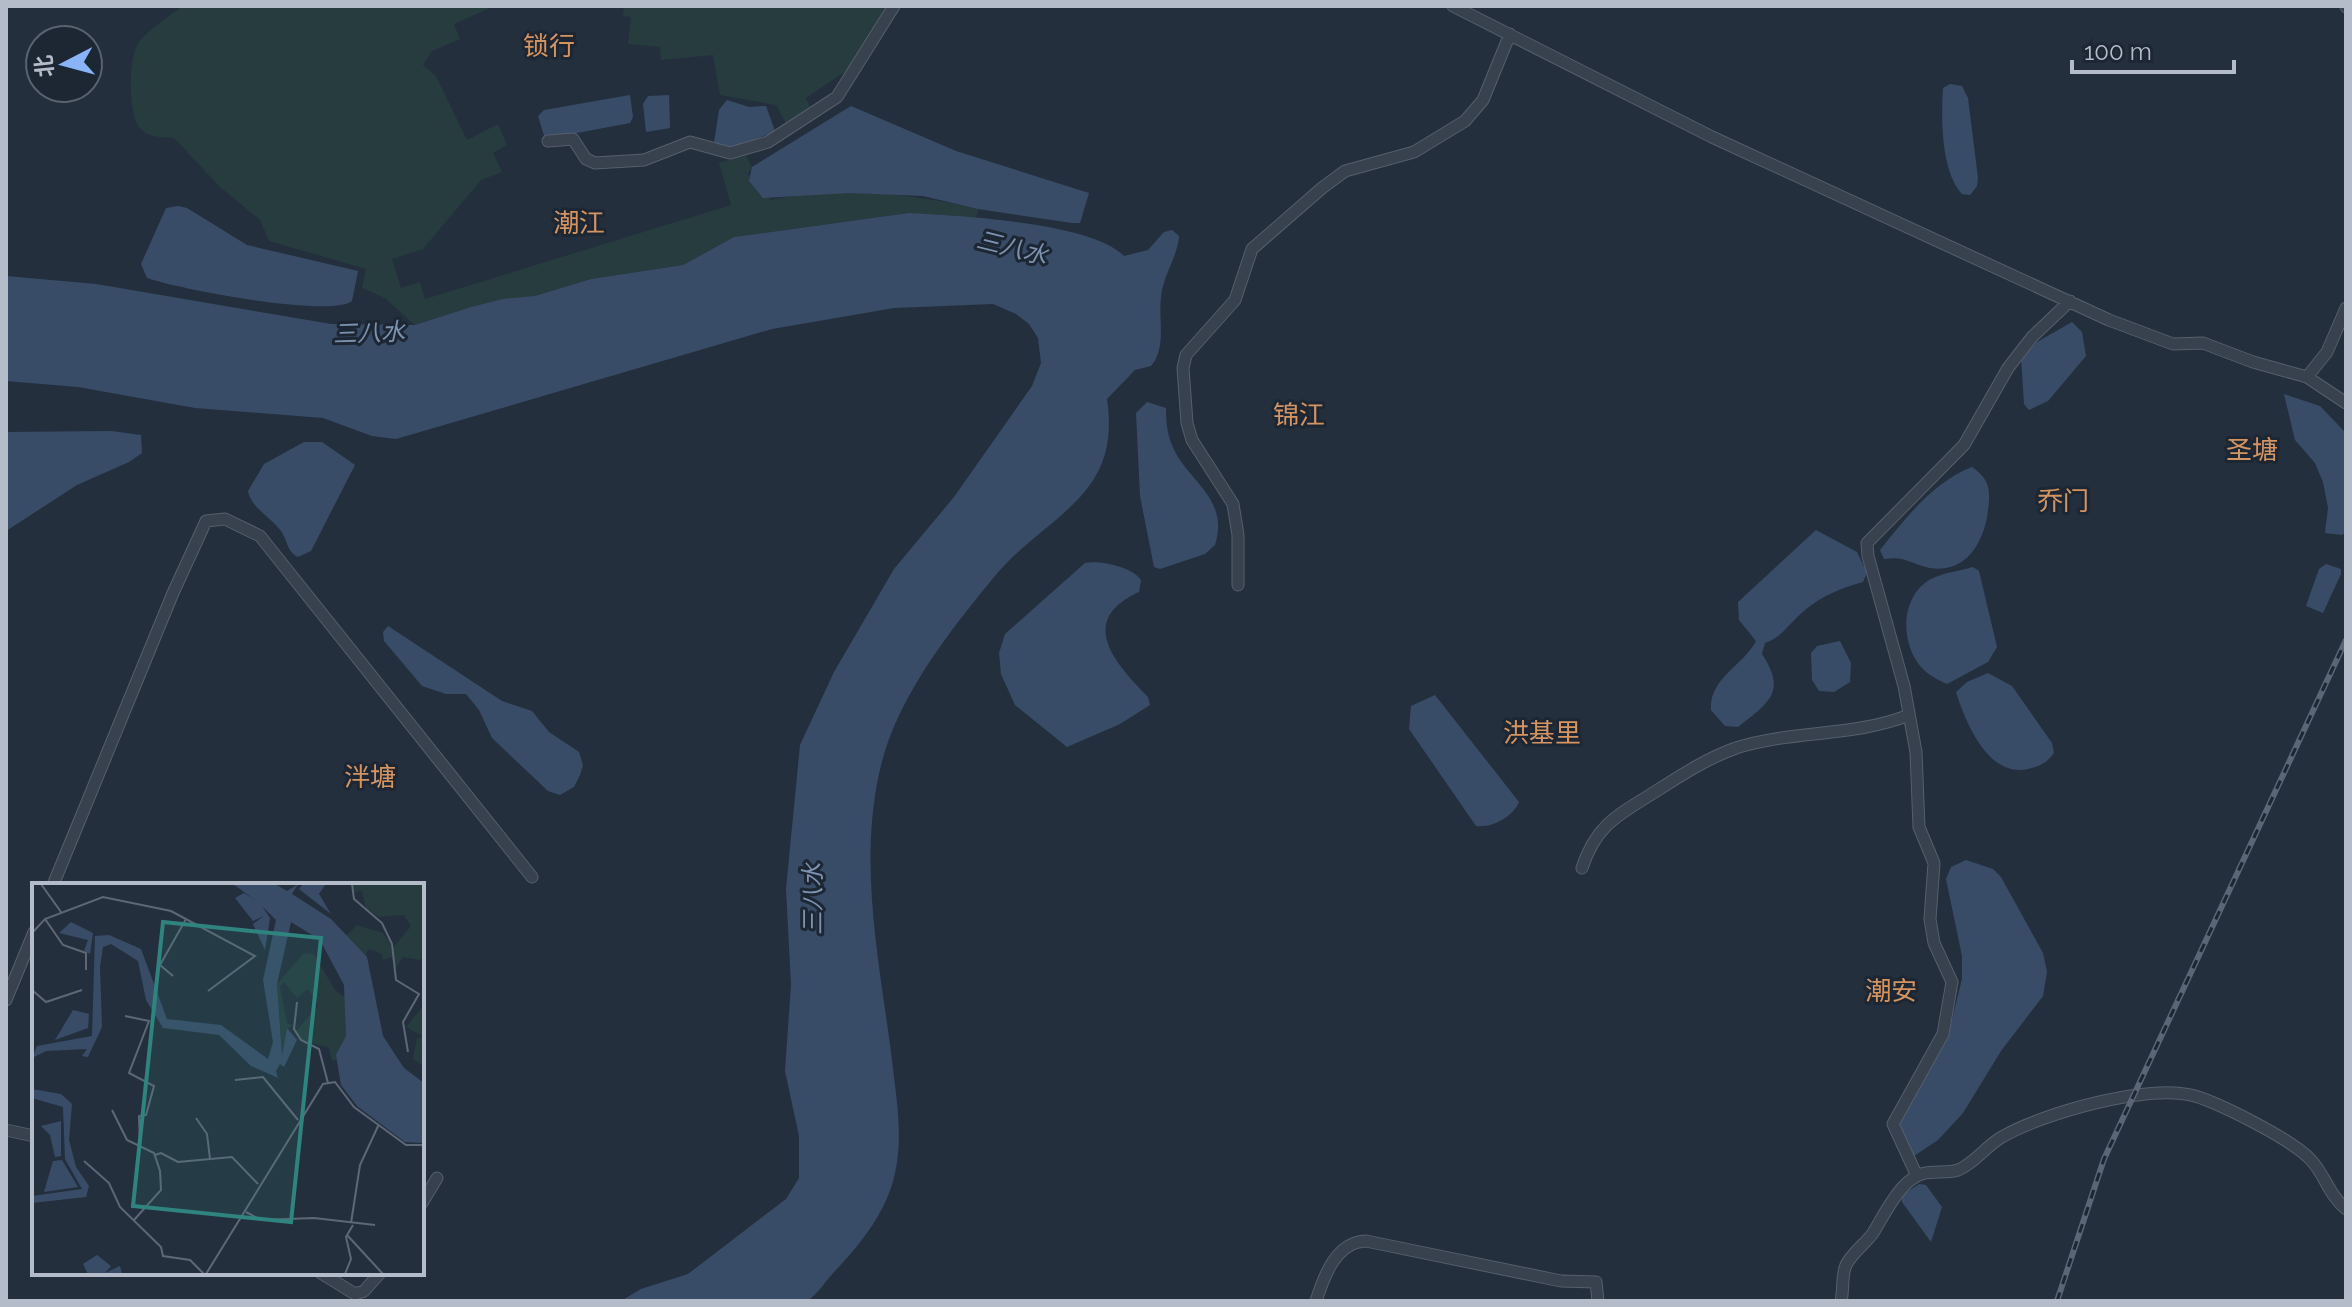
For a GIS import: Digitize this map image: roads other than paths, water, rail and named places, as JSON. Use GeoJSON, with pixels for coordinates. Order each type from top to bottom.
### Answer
{"type":"FeatureCollection","features":[{"type":"Feature","properties":{"kind":"street"},"geometry":{"type":"LineString","coordinates":[[548,141],[573,139],[586,159],[595,163],[644,160],[690,142],[730,153],[768,142],[837,97],[894,6]]}},
{"type":"Feature","properties":{"kind":"street"},"geometry":{"type":"LineString","coordinates":[[1453,6],[1712,137],[2109,320],[2173,344],[2203,343],[2253,362],[2307,377],[2346,403]]}},
{"type":"Feature","properties":{"kind":"street"},"geometry":{"type":"LineString","coordinates":[[1238,585],[1238,535],[1232,501],[1204,462],[1187,423],[1183,368],[1186,355],[1235,300],[1250,251],[1322,188],[1345,171],[1414,152],[1440,140],[1465,121],[1483,100],[1510,34]]}},
{"type":"Feature","properties":{"kind":"street"},"geometry":{"type":"LineString","coordinates":[[1917,1176],[1893,1124],[1943,1034],[1952,982],[1934,943],[1930,919],[1934,863],[1919,827],[1917,766],[1909,715],[1867,543],[1964,445],[2008,368],[2032,337],[2070,301]]}},
{"type":"Feature","properties":{"kind":"street"},"geometry":{"type":"LineString","coordinates":[[2307,377],[2327,352],[2346,308]]}},
{"type":"Feature","properties":{"kind":"street"},"geometry":{"type":"LineString","coordinates":[[54,883],[173,593],[206,521],[221,519],[260,536],[532,877]]}},
{"type":"Feature","properties":{"kind":"street"},"geometry":{"type":"LineString","coordinates":[[1582,868],[1589,845],[1603,826],[1703,762],[1759,743],[1884,725],[1909,715]]}},
{"type":"Feature","properties":{"kind":"street"},"geometry":{"type":"LineString","coordinates":[[6,1000],[32,937]]}},
{"type":"Feature","properties":{"kind":"street"},"geometry":{"type":"LineString","coordinates":[[1841,1301],[1843,1273],[1849,1260],[1872,1235],[1903,1186],[1917,1176],[1940,1169],[1957,1170],[2002,1137],[2042,1118],[2128,1096],[2185,1093],[2217,1105],[2299,1149],[2317,1167],[2333,1197],[2346,1209]]}},
{"type":"Feature","properties":{"kind":"street"},"geometry":{"type":"LineString","coordinates":[[6,1130],[32,1136]]}},
{"type":"Feature","properties":{"kind":"street"},"geometry":{"type":"LineString","coordinates":[[424,1200],[437,1178]]}},
{"type":"Feature","properties":{"kind":"street"},"geometry":{"type":"LineString","coordinates":[[1316,1301],[1335,1258],[1353,1243],[1366,1241],[1561,1281],[1596,1282],[1598,1301]]}},
{"type":"Feature","properties":{"kind":"street"},"geometry":{"type":"LineString","coordinates":[[324,1275],[355,1294],[364,1291],[378,1275]]}},
{"type":"Feature","properties":{"kind":"water"},"geometry":{"type":"Polygon","coordinates":[[[1950,84],[1962,86],[1968,98],[1978,178],[1977,186],[1970,195],[1962,194],[1955,184],[1946,159],[1943,88],[1950,84]]]}},
{"type":"Feature","properties":{"kind":"water"},"geometry":{"type":"Polygon","coordinates":[[[630,95],[633,117],[630,123],[545,139],[538,116],[544,110],[630,95]]]}},
{"type":"Feature","properties":{"kind":"water"},"geometry":{"type":"Polygon","coordinates":[[[669,95],[670,128],[646,132],[643,104],[648,96],[669,95]]]}},
{"type":"Feature","properties":{"kind":"water"},"geometry":{"type":"Polygon","coordinates":[[[727,100],[749,107],[766,106],[775,131],[736,148],[714,143],[719,110],[727,100]]]}},
{"type":"Feature","properties":{"kind":"water"},"geometry":{"type":"Polygon","coordinates":[[[851,106],[956,151],[1089,193],[1080,223],[978,209],[923,196],[850,193],[763,198],[749,181],[752,167],[851,106]]]}},
{"type":"Feature","properties":{"kind":"water"},"geometry":{"type":"Polygon","coordinates":[[[166,208],[187,208],[247,245],[358,271],[352,301],[338,305],[286,304],[220,295],[147,278],[141,264],[166,208]]]}},
{"type":"Feature","properties":{"kind":"water","name":"三八水"},"geometry":{"type":"Polygon","coordinates":[[[909,213],[1055,228],[1084,235],[1124,256],[1148,250],[1164,232],[1172,230],[1179,236],[1162,289],[1159,350],[1151,366],[1135,370],[1107,399],[1109,433],[1103,460],[1092,483],[1076,502],[1014,555],[959,621],[910,694],[886,747],[873,809],[871,878],[899,1143],[895,1173],[880,1213],[855,1248],[807,1301],[621,1301],[641,1289],[688,1274],[786,1199],[799,1178],[799,1136],[785,1071],[791,985],[786,889],[800,745],[834,672],[894,569],[954,497],[1032,386],[1041,363],[1038,338],[1029,324],[1016,314],[993,304],[894,308],[772,329],[396,439],[372,436],[323,418],[195,408],[78,387],[6,381],[6,276],[96,284],[331,324],[415,325],[471,307],[503,299],[535,296],[591,279],[683,265],[734,237],[909,213]]]}},
{"type":"Feature","properties":{"kind":"water"},"geometry":{"type":"Polygon","coordinates":[[[2072,322],[2082,332],[2086,356],[2048,401],[2029,410],[2024,404],[2021,357],[2037,342],[2072,322]]]}},
{"type":"Feature","properties":{"kind":"water"},"geometry":{"type":"Polygon","coordinates":[[[2284,394],[2320,406],[2344,431],[2346,532],[2342,535],[2325,533],[2328,508],[2323,482],[2315,463],[2295,440],[2284,394]]]}},
{"type":"Feature","properties":{"kind":"water"},"geometry":{"type":"Polygon","coordinates":[[[1147,402],[1166,408],[1169,436],[1178,458],[1204,490],[1217,514],[1215,545],[1205,554],[1160,569],[1154,567],[1140,496],[1136,413],[1147,402]]]}},
{"type":"Feature","properties":{"kind":"water"},"geometry":{"type":"Polygon","coordinates":[[[111,431],[141,435],[142,453],[77,485],[6,531],[6,432],[111,431]]]}},
{"type":"Feature","properties":{"kind":"water"},"geometry":{"type":"Polygon","coordinates":[[[304,442],[322,442],[355,465],[311,551],[298,557],[281,531],[253,502],[248,491],[264,464],[304,442]]]}},
{"type":"Feature","properties":{"kind":"water"},"geometry":{"type":"Polygon","coordinates":[[[1972,467],[1988,485],[1989,496],[1983,533],[1972,552],[1954,566],[1943,568],[1930,568],[1903,559],[1884,559],[1880,550],[1921,502],[1945,482],[1972,467]]]}},
{"type":"Feature","properties":{"kind":"water"},"geometry":{"type":"Polygon","coordinates":[[[1816,530],[1857,552],[1867,573],[1863,582],[1818,601],[1782,633],[1765,643],[1762,654],[1773,678],[1771,696],[1738,727],[1725,726],[1711,710],[1715,689],[1756,641],[1739,620],[1738,602],[1816,530]]]}},
{"type":"Feature","properties":{"kind":"water"},"geometry":{"type":"Polygon","coordinates":[[[1085,563],[1116,566],[1131,571],[1141,580],[1139,592],[1120,604],[1109,616],[1106,630],[1115,657],[1148,697],[1150,705],[1120,724],[1067,747],[1015,705],[1001,674],[999,653],[1005,634],[1085,563]]]}},
{"type":"Feature","properties":{"kind":"water"},"geometry":{"type":"Polygon","coordinates":[[[2326,564],[2341,569],[2341,574],[2323,613],[2306,606],[2319,569],[2326,564]]]}},
{"type":"Feature","properties":{"kind":"water"},"geometry":{"type":"Polygon","coordinates":[[[1973,567],[1979,571],[1997,647],[1988,662],[1947,684],[1927,672],[1914,657],[1909,646],[1906,620],[1913,597],[1931,579],[1973,567]]]}},
{"type":"Feature","properties":{"kind":"water"},"geometry":{"type":"Polygon","coordinates":[[[388,626],[502,701],[532,711],[549,732],[579,752],[583,765],[574,787],[560,795],[548,791],[492,738],[479,710],[466,694],[446,694],[422,686],[384,641],[383,632],[388,626]]]}},
{"type":"Feature","properties":{"kind":"water"},"geometry":{"type":"Polygon","coordinates":[[[1840,641],[1851,663],[1850,682],[1834,692],[1819,691],[1812,680],[1811,653],[1817,646],[1840,641]]]}},
{"type":"Feature","properties":{"kind":"water"},"geometry":{"type":"Polygon","coordinates":[[[1988,673],[2012,686],[2052,743],[2054,753],[2043,764],[2014,770],[2002,765],[1981,746],[1973,733],[1956,692],[1967,682],[1988,673]]]}},
{"type":"Feature","properties":{"kind":"water"},"geometry":{"type":"Polygon","coordinates":[[[1435,695],[1519,802],[1501,820],[1476,826],[1409,729],[1411,706],[1435,695]]]}},
{"type":"Feature","properties":{"kind":"water"},"geometry":{"type":"Polygon","coordinates":[[[1966,860],[1993,869],[2001,877],[2043,953],[2047,972],[2043,996],[2001,1051],[1963,1113],[1938,1140],[1914,1156],[1901,1133],[1900,1119],[1947,1040],[1962,979],[1962,956],[1946,879],[1951,867],[1966,860]]]}},
{"type":"Feature","properties":{"kind":"water"},"geometry":{"type":"Polygon","coordinates":[[[1919,1184],[1926,1185],[1942,1207],[1931,1242],[1902,1202],[1901,1196],[1919,1184]]]}},
{"type":"Feature","properties":{"kind":"railway"},"geometry":{"type":"LineString","coordinates":[[2057,1301],[2104,1159],[2346,640]]}},
{"type":"Feature","properties":{"kind":"district","name":"锁行"},"geometry":{"type":"Point","coordinates":[549,46]}},
{"type":"Feature","properties":{"kind":"district","name":"潮江"},"geometry":{"type":"Point","coordinates":[579,223]}},
{"type":"Feature","properties":{"kind":"district","name":"锦江"},"geometry":{"type":"Point","coordinates":[1299,415]}},
{"type":"Feature","properties":{"kind":"district","name":"圣塘"},"geometry":{"type":"Point","coordinates":[2252,450]}},
{"type":"Feature","properties":{"kind":"district","name":"乔门"},"geometry":{"type":"Point","coordinates":[2063,501]}},
{"type":"Feature","properties":{"kind":"district","name":"洪基里"},"geometry":{"type":"Point","coordinates":[1542,733]}},
{"type":"Feature","properties":{"kind":"district","name":"泮塘"},"geometry":{"type":"Point","coordinates":[370,777]}},
{"type":"Feature","properties":{"kind":"district","name":"潮安"},"geometry":{"type":"Point","coordinates":[1891,991]}}]}
